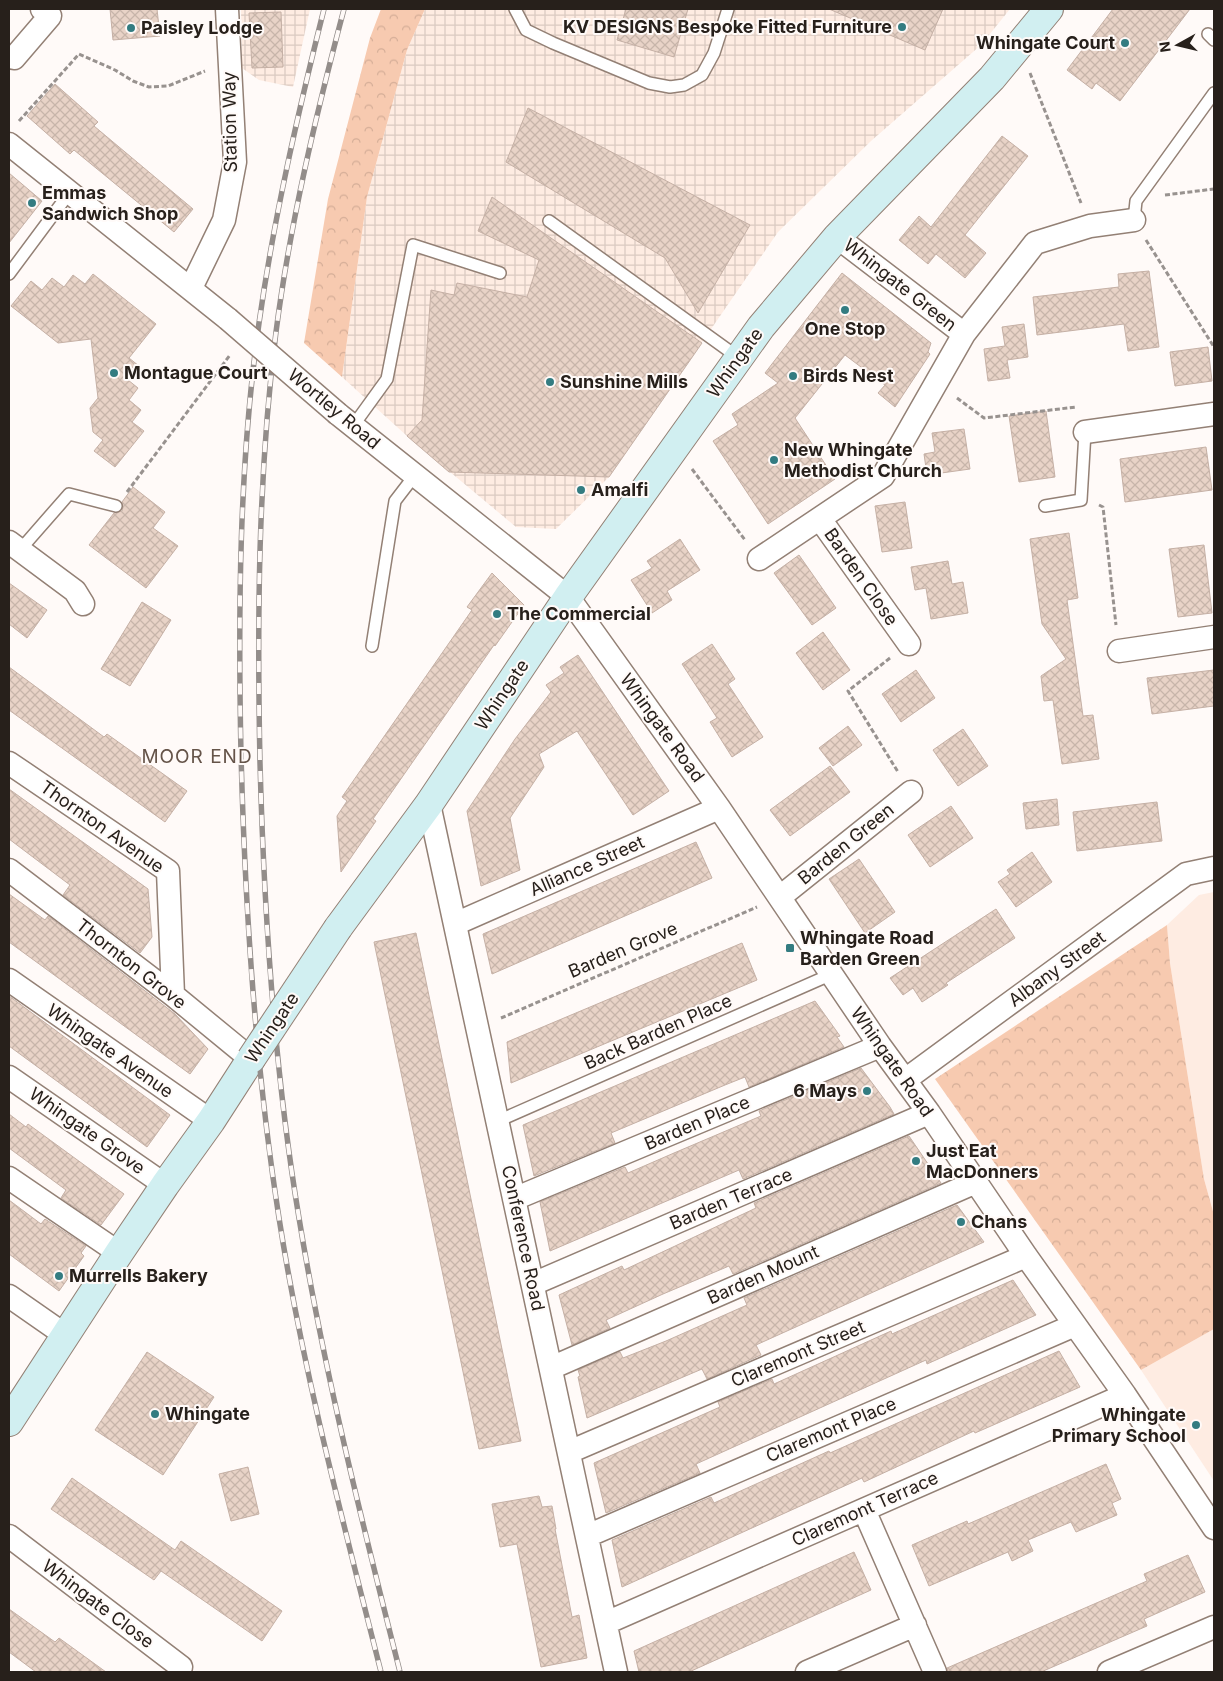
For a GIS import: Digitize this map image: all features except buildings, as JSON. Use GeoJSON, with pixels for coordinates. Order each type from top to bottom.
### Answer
{"type":"FeatureCollection","features":[{"type":"Feature","properties":{"kind":"street"},"geometry":{"type":"LineString","coordinates":[[14,58],[50,16],[42,9]]}},
{"type":"Feature","properties":{"kind":"street","name":"Station Way"},"geometry":{"type":"LineString","coordinates":[[191,288],[224,220],[235,162],[227,9]]}},
{"type":"Feature","properties":{"kind":"street","name":"Whingate"},"geometry":{"type":"LineString","coordinates":[[9,1419],[165,1185],[211,1121],[338,928],[429,804],[568,597],[761,327],[837,237],[992,78],[1049,9]]}},
{"type":"Feature","properties":{"kind":"street","name":"Wortley Road"},"geometry":{"type":"LineString","coordinates":[[12,135],[70,192],[228,318],[346,420],[568,597]]}},
{"type":"Feature","properties":{"kind":"street","name":"Whingate Green"},"geometry":{"type":"LineString","coordinates":[[820,519],[883,476],[964,334],[1035,243],[1090,226],[1134,220]]}},
{"type":"Feature","properties":{"kind":"street","name":"Whingate Green"},"geometry":{"type":"LineString","coordinates":[[837,237],[964,334]]}},
{"type":"Feature","properties":{"kind":"street"},"geometry":{"type":"LineString","coordinates":[[1085,432],[1214,414]]}},
{"type":"Feature","properties":{"kind":"street","name":"Barden Close"},"geometry":{"type":"LineString","coordinates":[[759,559],[820,519],[908,644]]}},
{"type":"Feature","properties":{"kind":"street"},"geometry":{"type":"LineString","coordinates":[[14,546],[75,591],[83,604]]}},
{"type":"Feature","properties":{"kind":"street","name":"Whingate Road"},"geometry":{"type":"LineString","coordinates":[[568,597],[720,808],[880,1046],[1125,1395],[1214,1528]]}},
{"type":"Feature","properties":{"kind":"street"},"geometry":{"type":"LineString","coordinates":[[1119,651],[1214,637]]}},
{"type":"Feature","properties":{"kind":"street","name":"Thornton Avenue"},"geometry":{"type":"LineString","coordinates":[[9,763],[168,871],[173,996]]}},
{"type":"Feature","properties":{"kind":"street","name":"Barden Green"},"geometry":{"type":"LineString","coordinates":[[780,897],[911,792]]}},
{"type":"Feature","properties":{"kind":"street","name":"Conference Road"},"geometry":{"type":"LineString","coordinates":[[429,804],[616,1672]]}},
{"type":"Feature","properties":{"kind":"street","name":"Alliance Street"},"geometry":{"type":"LineString","coordinates":[[455,924],[720,808]]}},
{"type":"Feature","properties":{"kind":"street","name":"Albany Street"},"geometry":{"type":"LineString","coordinates":[[905,1080],[1186,874],[1214,868]]}},
{"type":"Feature","properties":{"kind":"street","name":"Thornton Grove"},"geometry":{"type":"LineString","coordinates":[[9,870],[252,1059]]}},
{"type":"Feature","properties":{"kind":"street","name":"Whingate Avenue"},"geometry":{"type":"LineString","coordinates":[[9,980],[211,1121]]}},
{"type":"Feature","properties":{"kind":"street","name":"Barden Place"},"geometry":{"type":"LineString","coordinates":[[514,1199],[880,1046]]}},
{"type":"Feature","properties":{"kind":"street","name":"Whingate Grove"},"geometry":{"type":"LineString","coordinates":[[9,1077],[165,1185]]}},
{"type":"Feature","properties":{"kind":"street","name":"Barden Terrace"},"geometry":{"type":"LineString","coordinates":[[533,1284],[928,1113]]}},
{"type":"Feature","properties":{"kind":"street"},"geometry":{"type":"LineString","coordinates":[[9,1178],[119,1253]]}},
{"type":"Feature","properties":{"kind":"street","name":"Barden Mount"},"geometry":{"type":"LineString","coordinates":[[551,1368],[976,1182]]}},
{"type":"Feature","properties":{"kind":"street","name":"Claremont Street"},"geometry":{"type":"LineString","coordinates":[[569,1452],[1026,1256]]}},
{"type":"Feature","properties":{"kind":"street"},"geometry":{"type":"LineString","coordinates":[[9,1296],[65,1335]]}},
{"type":"Feature","properties":{"kind":"street","name":"Claremont Place"},"geometry":{"type":"LineString","coordinates":[[587,1536],[1075,1325]]}},
{"type":"Feature","properties":{"kind":"street","name":"Claremont Terrace"},"geometry":{"type":"LineString","coordinates":[[606,1623],[1125,1395]]}},
{"type":"Feature","properties":{"kind":"street"},"geometry":{"type":"LineString","coordinates":[[864,1510],[935,1672]]}},
{"type":"Feature","properties":{"kind":"street","name":"Whingate Close"},"geometry":{"type":"LineString","coordinates":[[9,1536],[182,1667],[178,1672]]}},
{"type":"Feature","properties":{"kind":"street"},"geometry":{"type":"LineString","coordinates":[[807,1672],[915,1625]]}},
{"type":"Feature","properties":{"kind":"street"},"geometry":{"type":"LineString","coordinates":[[1109,1672],[1214,1627]]}},
{"type":"Feature","properties":{"kind":"lane"},"geometry":{"type":"LineString","coordinates":[[516,9],[526,30],[649,83],[670,87],[684,85],[702,75],[714,53],[728,9]]}},
{"type":"Feature","properties":{"kind":"lane"},"geometry":{"type":"LineString","coordinates":[[1134,220],[1136,201],[1214,93]]}},
{"type":"Feature","properties":{"kind":"lane"},"geometry":{"type":"LineString","coordinates":[[9,274],[70,192]]}},
{"type":"Feature","properties":{"kind":"lane"},"geometry":{"type":"LineString","coordinates":[[549,221],[739,358]]}},
{"type":"Feature","properties":{"kind":"lane"},"geometry":{"type":"LineString","coordinates":[[346,420],[387,379],[413,245],[500,273]]}},
{"type":"Feature","properties":{"kind":"lane"},"geometry":{"type":"LineString","coordinates":[[1045,506],[1081,500],[1085,432]]}},
{"type":"Feature","properties":{"kind":"lane"},"geometry":{"type":"LineString","coordinates":[[372,646],[396,501],[415,475]]}},
{"type":"Feature","properties":{"kind":"lane"},"geometry":{"type":"LineString","coordinates":[[14,546],[69,494],[116,506]]}},
{"type":"Feature","properties":{"kind":"lane","name":"Back Barden Place"},"geometry":{"type":"LineString","coordinates":[[498,1121],[832,974]]}},
{"type":"Feature","properties":{"kind":"path"},"geometry":{"type":"LineString","coordinates":[[1019,45],[1090,226]]}},
{"type":"Feature","properties":{"kind":"path"},"geometry":{"type":"LineString","coordinates":[[12,135],[79,54],[100,62],[133,81],[150,87],[168,86],[211,69],[230,67]]}},
{"type":"Feature","properties":{"kind":"path"},"geometry":{"type":"LineString","coordinates":[[1214,189],[1161,196],[1134,220],[1214,347]]}},
{"type":"Feature","properties":{"kind":"path"},"geometry":{"type":"LineString","coordinates":[[116,506],[246,334]]}},
{"type":"Feature","properties":{"kind":"path"},"geometry":{"type":"LineString","coordinates":[[936,384],[984,418],[1079,406],[1085,432]]}},
{"type":"Feature","properties":{"kind":"path"},"geometry":{"type":"LineString","coordinates":[[675,447],[759,559]]}},
{"type":"Feature","properties":{"kind":"path"},"geometry":{"type":"LineString","coordinates":[[1081,500],[1103,507],[1119,651]]}},
{"type":"Feature","properties":{"kind":"path"},"geometry":{"type":"LineString","coordinates":[[908,644],[848,691],[911,792]]}},
{"type":"Feature","properties":{"kind":"path","name":"Barden Grove"},"geometry":{"type":"LineString","coordinates":[[477,1028],[780,897]]}},
{"type":"Feature","properties":{"kind":"shaded area"},"geometry":{"type":"Polygon","coordinates":[[[241,9],[310,9],[293,87],[259,80],[242,68],[241,9]]]}},
{"type":"Feature","properties":{"kind":"shaded area"},"geometry":{"type":"Polygon","coordinates":[[[425,9],[1010,9],[981,45],[871,141],[778,232],[609,477],[556,529],[516,527],[407,436],[342,377],[367,197],[407,50],[425,9]]]}},
{"type":"Feature","properties":{"kind":"shaded area"},"geometry":{"type":"Polygon","coordinates":[[[1214,892],[1214,1215],[1204,1179],[1170,963],[1167,925],[1199,895],[1214,892]]]}},
{"type":"Feature","properties":{"kind":"shaded area","name":"Whingate Primary School"},"geometry":{"type":"Polygon","coordinates":[[[1214,1329],[1214,1481],[1141,1370],[1214,1329]]]}},
{"type":"Feature","properties":{"kind":"green space"},"geometry":{"type":"Polygon","coordinates":[[[381,9],[425,9],[407,50],[367,197],[342,377],[304,343],[328,199],[370,38],[381,9]]]}},
{"type":"Feature","properties":{"kind":"green space"},"geometry":{"type":"Polygon","coordinates":[[[1167,925],[1170,963],[1204,1179],[1214,1215],[1214,1329],[1141,1370],[935,1079],[1167,925]]]}},
{"type":"Feature","properties":{"kind":"railway"},"geometry":{"type":"LineString","coordinates":[[324,9],[279,204],[265,283],[252,376],[241,538],[241,754],[252,987],[257,1045],[279,1218],[312,1389],[338,1503],[381,1672]]}},
{"type":"Feature","properties":{"kind":"railway"},"geometry":{"type":"LineString","coordinates":[[344,9],[296,210],[276,332],[265,439],[262,493],[259,601],[260,763],[264,877],[272,991],[290,1162],[309,1275],[332,1389],[400,1672]]}},
{"type":"Feature","properties":{"kind":"place","name":"KV DESIGNS Bespoke Fitted Furniture"},"geometry":{"type":"Point","coordinates":[902,27]}},
{"type":"Feature","properties":{"kind":"place","name":"Paisley Lodge"},"geometry":{"type":"Point","coordinates":[131,28]}},
{"type":"Feature","properties":{"kind":"place","name":"Whingate Court"},"geometry":{"type":"Point","coordinates":[1125,43]}},
{"type":"Feature","properties":{"kind":"place","name":"Emmas Sandwich Shop"},"geometry":{"type":"Point","coordinates":[32,203]}},
{"type":"Feature","properties":{"kind":"place","name":"One Stop"},"geometry":{"type":"Point","coordinates":[845,310]}},
{"type":"Feature","properties":{"kind":"place","name":"Montague Court"},"geometry":{"type":"Point","coordinates":[114,373]}},
{"type":"Feature","properties":{"kind":"place","name":"Birds Nest"},"geometry":{"type":"Point","coordinates":[793,376]}},
{"type":"Feature","properties":{"kind":"place","name":"Sunshine Mills"},"geometry":{"type":"Point","coordinates":[550,382]}},
{"type":"Feature","properties":{"kind":"place","name":"New Whingate Methodist Church"},"geometry":{"type":"Point","coordinates":[774,460]}},
{"type":"Feature","properties":{"kind":"place","name":"Amalfi"},"geometry":{"type":"Point","coordinates":[581,490]}},
{"type":"Feature","properties":{"kind":"place","name":"The Commercial"},"geometry":{"type":"Point","coordinates":[497,614]}},
{"type":"Feature","properties":{"kind":"place","name":"Whingate Road Barden Green"},"geometry":{"type":"Point","coordinates":[790,948]}},
{"type":"Feature","properties":{"kind":"place","name":"6 Mays"},"geometry":{"type":"Point","coordinates":[867,1091]}},
{"type":"Feature","properties":{"kind":"place","name":"Just Eat MacDonners"},"geometry":{"type":"Point","coordinates":[916,1161]}},
{"type":"Feature","properties":{"kind":"place","name":"Chans"},"geometry":{"type":"Point","coordinates":[961,1222]}},
{"type":"Feature","properties":{"kind":"place","name":"Murrells Bakery"},"geometry":{"type":"Point","coordinates":[59,1276]}},
{"type":"Feature","properties":{"kind":"place","name":"Whingate"},"geometry":{"type":"Point","coordinates":[155,1414]}},
{"type":"Feature","properties":{"kind":"place","name":"Whingate Primary School"},"geometry":{"type":"Point","coordinates":[1196,1425]}},
{"type":"Feature","properties":{"kind":"district","name":"MOOR END"},"geometry":{"type":"Point","coordinates":[197,756]}}]}
